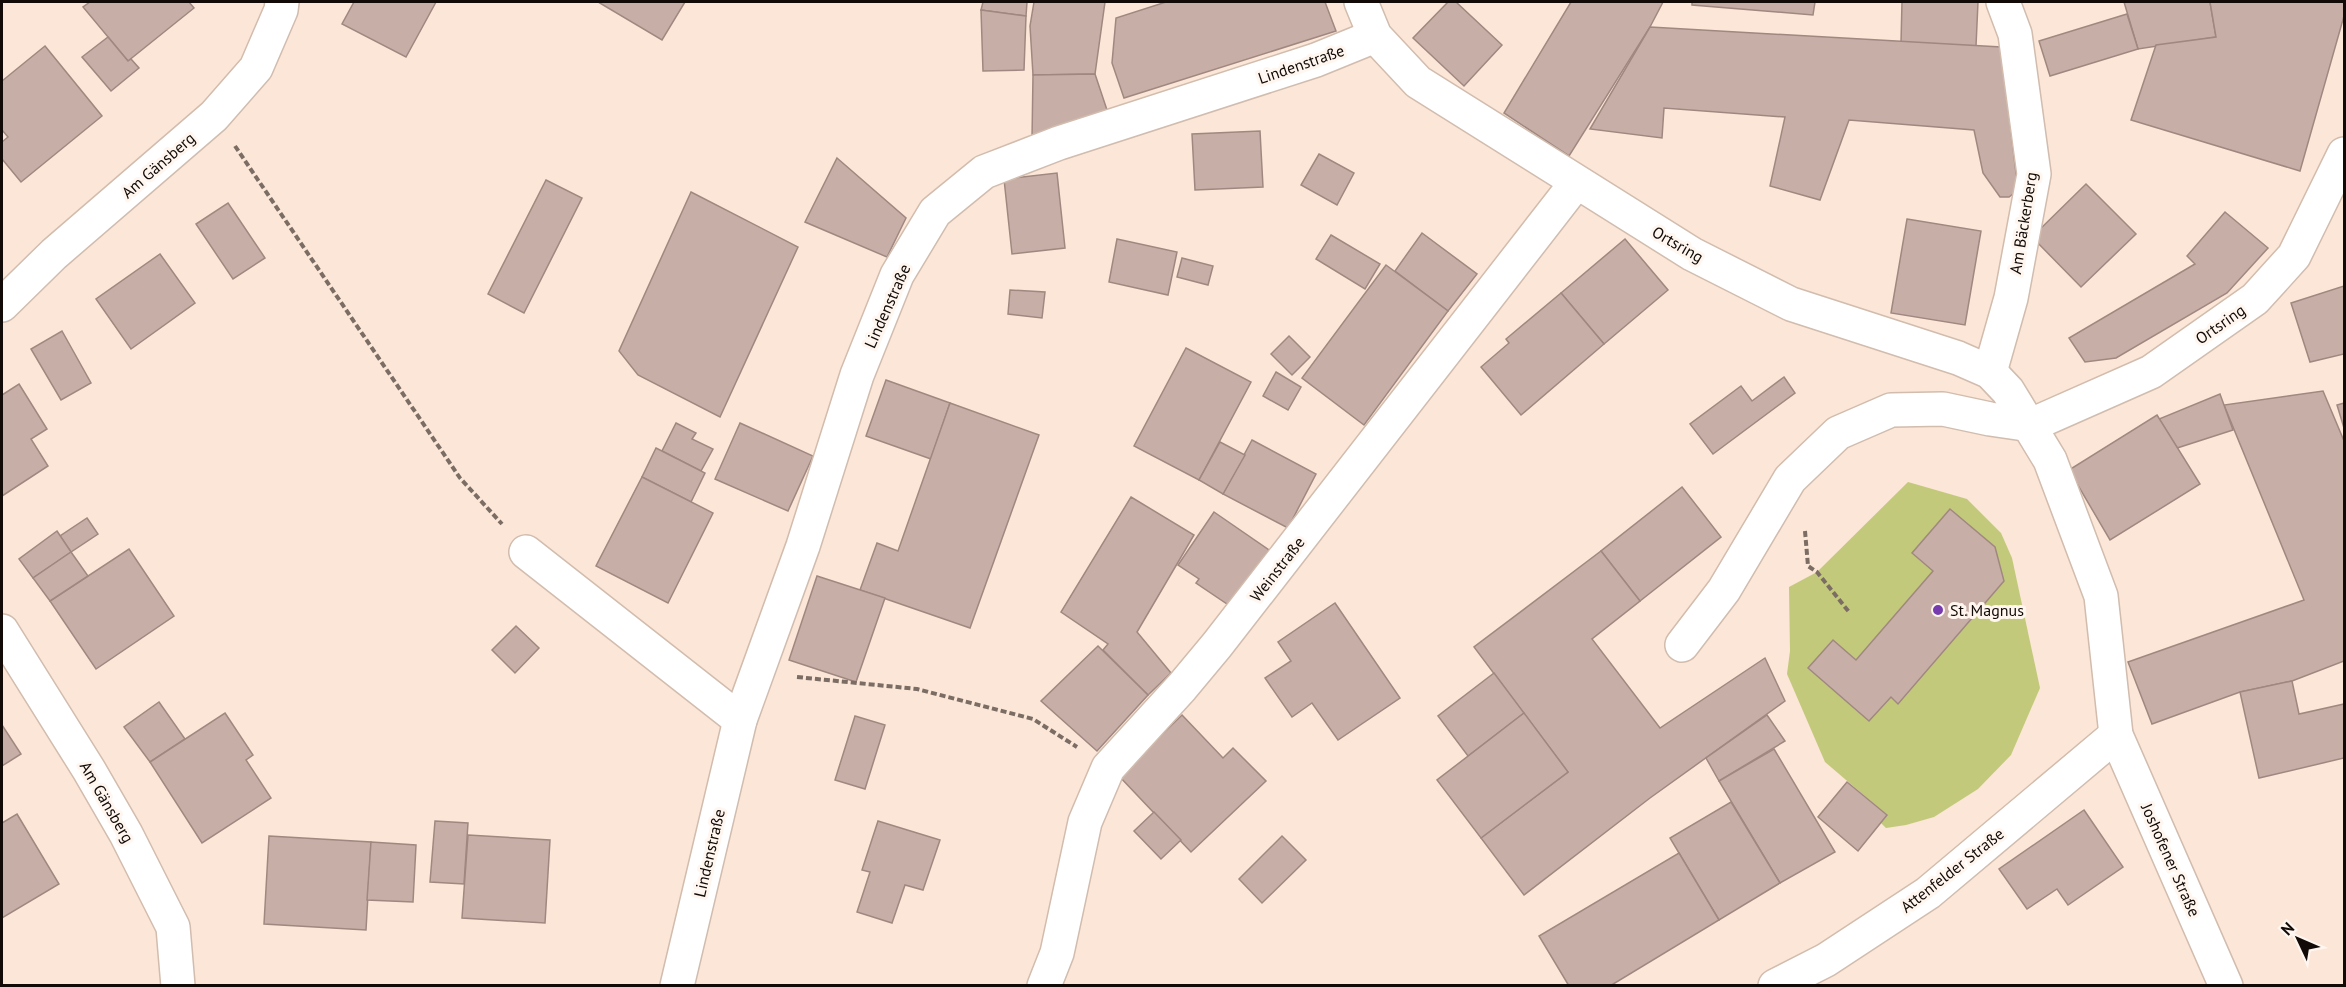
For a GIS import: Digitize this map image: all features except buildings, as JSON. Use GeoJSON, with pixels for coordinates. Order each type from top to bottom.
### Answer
{"type":"FeatureCollection","features":[{"type":"Feature","properties":{"kind":"street","name":"Am Gänsberg"},"geometry":{"type":"LineString","coordinates":[[2,305],[54,254],[214,116],[256,68],[282,2]]}},
{"type":"Feature","properties":{"kind":"street","name":"Ortsring"},"geometry":{"type":"LineString","coordinates":[[1362,2],[1376,36],[1418,82],[1692,254],[1791,304],[1958,358],[1990,372],[2008,391],[2031,425],[2049,460],[2101,596],[2116,735]]}},
{"type":"Feature","properties":{"kind":"street","name":"Am Bäckerberg"},"geometry":{"type":"LineString","coordinates":[[1990,372],[2011,298],[2034,174],[2015,34],[2003,2]]}},
{"type":"Feature","properties":{"kind":"street","name":"Lindenstraße"},"geometry":{"type":"LineString","coordinates":[[677,986],[740,720],[803,546],[858,375],[897,275],[935,212],[984,172],[1059,143],[1316,60],[1376,36]]}},
{"type":"Feature","properties":{"kind":"street","name":"Ortsring"},"geometry":{"type":"LineString","coordinates":[[2031,425],[2151,372],[2255,299],[2294,256],[2344,154]]}},
{"type":"Feature","properties":{"kind":"street","name":"Weinstraße"},"geometry":{"type":"LineString","coordinates":[[1044,986],[1057,952],[1085,822],[1108,768],[1182,687],[1224,636],[1576,183]]}},
{"type":"Feature","properties":{"kind":"street"},"geometry":{"type":"LineString","coordinates":[[1682,645],[1724,590],[1790,479],[1838,433],[1891,410],[1943,409],[1990,420],[2031,425]]}},
{"type":"Feature","properties":{"kind":"street"},"geometry":{"type":"LineString","coordinates":[[526,552],[740,720]]}},
{"type":"Feature","properties":{"kind":"street","name":"Am Gänsberg"},"geometry":{"type":"LineString","coordinates":[[2,631],[126,834],[172,927],[178,986]]}},
{"type":"Feature","properties":{"kind":"street","name":"Attenfelder Straße"},"geometry":{"type":"LineString","coordinates":[[1775,986],[1826,960],[1928,893],[2116,735]]}},
{"type":"Feature","properties":{"kind":"street","name":"Joshofener Straße"},"geometry":{"type":"LineString","coordinates":[[2116,735],[2226,986]]}},
{"type":"Feature","properties":{"kind":"path"},"geometry":{"type":"LineString","coordinates":[[214,116],[460,478],[526,552]]}},
{"type":"Feature","properties":{"kind":"path"},"geometry":{"type":"LineString","coordinates":[[1806,522],[1804,534],[1808,566],[1850,612]]}},
{"type":"Feature","properties":{"kind":"path"},"geometry":{"type":"LineString","coordinates":[[757,673],[917,689],[1033,719],[1108,768]]}},
{"type":"Feature","properties":{"kind":"green space"},"geometry":{"type":"Polygon","coordinates":[[[1908,482],[1967,499],[2001,533],[2012,558],[2040,688],[2011,755],[1978,789],[1934,817],[1886,828],[1881,823],[1887,815],[1825,762],[1787,674],[1790,651],[1789,587],[1817,572],[1908,482]]]}},
{"type":"Feature","properties":{"kind":"place","name":"St. Magnus"},"geometry":{"type":"Point","coordinates":[1938,610]}}]}
